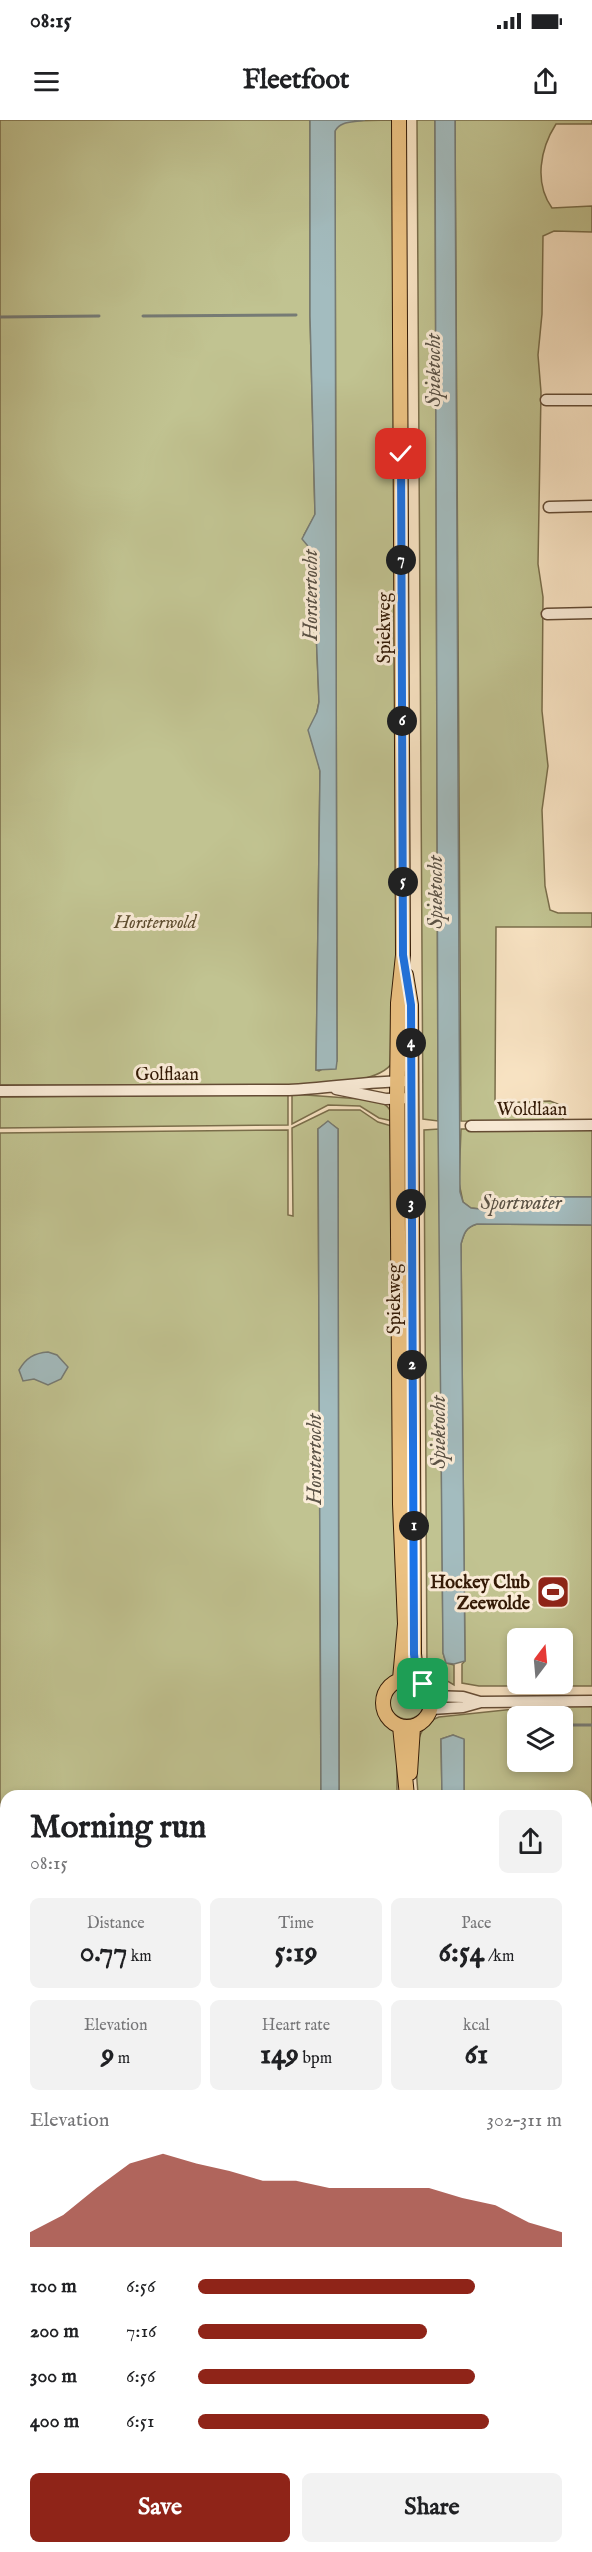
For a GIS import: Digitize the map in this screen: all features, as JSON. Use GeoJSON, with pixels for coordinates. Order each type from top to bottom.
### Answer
{"type":"FeatureCollection","features":[{"type":"Feature","properties":{"kind":"main road","name":"Spiekweg"},"geometry":{"type":"LineString","coordinates":[[399,120],[403,955],[398,1003],[404,1081],[400,1504],[405,1624],[400,1679]]}},
{"type":"Feature","properties":{"kind":"main road","name":"Spiekweg"},"geometry":{"type":"LineString","coordinates":[[404,1098],[414,1642],[417,1680]]}},
{"type":"Feature","properties":{"kind":"main road"},"geometry":{"type":"LineString","coordinates":[[400,1679],[417,1680],[428,1689],[431,1702],[428,1717],[406,1726],[391,1721],[385,1713],[382,1702],[385,1692],[391,1684],[400,1679]]}},
{"type":"Feature","properties":{"kind":"main road"},"geometry":{"type":"LineString","coordinates":[[406,1726],[407,1790]]}},
{"type":"Feature","properties":{"kind":"street"},"geometry":{"type":"LineString","coordinates":[[546,400],[592,400]]}},
{"type":"Feature","properties":{"kind":"street"},"geometry":{"type":"LineString","coordinates":[[549,507],[592,506]]}},
{"type":"Feature","properties":{"kind":"street"},"geometry":{"type":"LineString","coordinates":[[547,614],[592,613]]}},
{"type":"Feature","properties":{"kind":"street","name":"Golflaan"},"geometry":{"type":"LineString","coordinates":[[0,1091],[333,1088],[364,1082],[404,1081]]}},
{"type":"Feature","properties":{"kind":"street","name":"Golflaan"},"geometry":{"type":"LineString","coordinates":[[333,1088],[360,1095],[404,1098]]}},
{"type":"Feature","properties":{"kind":"street","name":"Woldlaan"},"geometry":{"type":"LineString","coordinates":[[471,1126],[592,1125]]}},
{"type":"Feature","properties":{"kind":"street"},"geometry":{"type":"LineString","coordinates":[[431,1702],[463,1707],[481,1702],[592,1701]]}},
{"type":"Feature","properties":{"kind":"green space","name":"Horsterwold"},"geometry":{"type":"Polygon","coordinates":[[[0,120],[310,120],[310,316],[315,515],[304,535],[310,550],[317,557],[317,567],[308,579],[315,606],[319,702],[311,740],[320,771],[316,1070],[319,1071],[337,1061],[335,131],[338,125],[345,121],[393,120],[398,965],[393,1062],[386,1070],[375,1075],[334,1083],[295,1085],[0,1085],[0,120]]]}},
{"type":"Feature","properties":{"kind":"green space"},"geometry":{"type":"Polygon","coordinates":[[[417,120],[435,120],[438,1121],[423,1119],[417,120]]]}},
{"type":"Feature","properties":{"kind":"green space"},"geometry":{"type":"Polygon","coordinates":[[[455,120],[592,120],[592,124],[556,124],[546,144],[541,166],[543,188],[552,208],[592,206],[592,232],[554,231],[543,236],[542,314],[538,355],[541,392],[538,564],[543,597],[542,711],[548,766],[542,810],[545,886],[550,910],[558,913],[592,913],[592,927],[496,927],[495,1103],[550,1101],[563,1106],[563,1122],[461,1121],[455,120]]]}},
{"type":"Feature","properties":{"kind":"green space"},"geometry":{"type":"Polygon","coordinates":[[[288,1094],[288,1125],[0,1128],[0,1097],[288,1094]]]}},
{"type":"Feature","properties":{"kind":"green space"},"geometry":{"type":"Polygon","coordinates":[[[292,1094],[375,1100],[388,1107],[393,1121],[379,1118],[360,1106],[328,1105],[292,1124],[292,1094]]]}},
{"type":"Feature","properties":{"kind":"green space"},"geometry":{"type":"Polygon","coordinates":[[[329,1110],[360,1110],[378,1122],[395,1127],[400,1630],[395,1674],[380,1688],[377,1701],[380,1713],[394,1732],[397,1741],[397,1790],[339,1790],[338,1129],[328,1122],[318,1129],[321,1790],[0,1790],[0,1133],[288,1130],[288,1215],[293,1216],[292,1128],[329,1110]]]}},
{"type":"Feature","properties":{"kind":"green space"},"geometry":{"type":"Polygon","coordinates":[[[592,1128],[592,1197],[542,1197],[516,1207],[480,1209],[471,1208],[463,1202],[459,1183],[461,1129],[592,1128]]]}},
{"type":"Feature","properties":{"kind":"green space"},"geometry":{"type":"Polygon","coordinates":[[[439,1129],[443,1653],[446,1663],[454,1665],[454,1685],[427,1669],[424,1130],[439,1129]]]}},
{"type":"Feature","properties":{"kind":"green space"},"geometry":{"type":"Polygon","coordinates":[[[477,1224],[592,1225],[592,1686],[573,1686],[573,1628],[507,1628],[507,1686],[479,1686],[462,1683],[462,1664],[465,1661],[461,1244],[470,1227],[477,1224]]]}},
{"type":"Feature","properties":{"kind":"green space"},"geometry":{"type":"Polygon","coordinates":[[[407,1683],[420,1688],[425,1701],[420,1714],[407,1719],[394,1714],[389,1701],[394,1688],[407,1683]]]}},
{"type":"Feature","properties":{"kind":"green space"},"geometry":{"type":"Polygon","coordinates":[[[573,1706],[592,1706],[592,1790],[464,1790],[464,1740],[453,1735],[441,1739],[442,1790],[418,1790],[416,1751],[422,1730],[429,1722],[439,1717],[507,1710],[507,1772],[573,1772],[573,1706]]]}},
{"type":"Feature","properties":{"kind":"water"},"geometry":{"type":"Polygon","coordinates":[[[310,120],[365,120],[344,123],[335,131],[337,1061],[336,1069],[316,1070],[320,771],[308,730],[319,702],[315,606],[308,578],[317,567],[317,557],[302,539],[315,514],[310,316],[310,120]]]}},
{"type":"Feature","properties":{"kind":"water"},"geometry":{"type":"Polygon","coordinates":[[[435,120],[455,120],[460,1192],[463,1202],[471,1208],[480,1209],[516,1207],[542,1197],[592,1197],[592,1225],[477,1224],[468,1229],[462,1240],[465,1661],[454,1664],[446,1663],[443,1653],[438,1121],[435,120]]]}},
{"type":"Feature","properties":{"kind":"water"},"geometry":{"type":"Polygon","coordinates":[[[328,1121],[338,1129],[339,1790],[321,1790],[318,1129],[328,1121]]]}},
{"type":"Feature","properties":{"kind":"water"},"geometry":{"type":"Polygon","coordinates":[[[48,1352],[57,1355],[68,1367],[61,1379],[48,1385],[34,1379],[23,1381],[19,1370],[25,1362],[35,1355],[48,1352]]]}},
{"type":"Feature","properties":{"kind":"water"},"geometry":{"type":"Polygon","coordinates":[[[453,1735],[464,1739],[464,1790],[442,1790],[441,1739],[453,1735]]]}},
{"type":"Feature","properties":{"kind":"waterway"},"geometry":{"type":"LineString","coordinates":[[143,316],[296,315]]}},
{"type":"Feature","properties":{"kind":"waterway"},"geometry":{"type":"LineString","coordinates":[[0,317],[99,316]]}},
{"type":"Feature","properties":{"kind":"waterway"},"geometry":{"type":"LineString","coordinates":[[573,1725],[592,1725]]}},
{"type":"Feature","properties":{"kind":"place","name":"Hockey Club Zeewolde"},"geometry":{"type":"Point","coordinates":[553,1592]}},
{"type":"Feature","properties":{"kind":"route"},"geometry":{"type":"LineString","coordinates":[[401,454],[403,955],[411,1005],[414,1654],[417,1680],[423,1684]]}},
{"type":"Feature","properties":{"kind":"water label","name":"Spiektocht"},"geometry":{"type":"Point","coordinates":[433,370]}},
{"type":"Feature","properties":{"kind":"water label","name":"Horstertocht"},"geometry":{"type":"Point","coordinates":[310,595]}},
{"type":"Feature","properties":{"kind":"water label","name":"Spiektocht"},"geometry":{"type":"Point","coordinates":[435,892]}},
{"type":"Feature","properties":{"kind":"water label","name":"Sportwater"},"geometry":{"type":"Point","coordinates":[521,1202]}},
{"type":"Feature","properties":{"kind":"water label","name":"Spiektocht"},"geometry":{"type":"Point","coordinates":[438,1432]}},
{"type":"Feature","properties":{"kind":"water label","name":"Horstertocht"},"geometry":{"type":"Point","coordinates":[314,1459]}}]}
